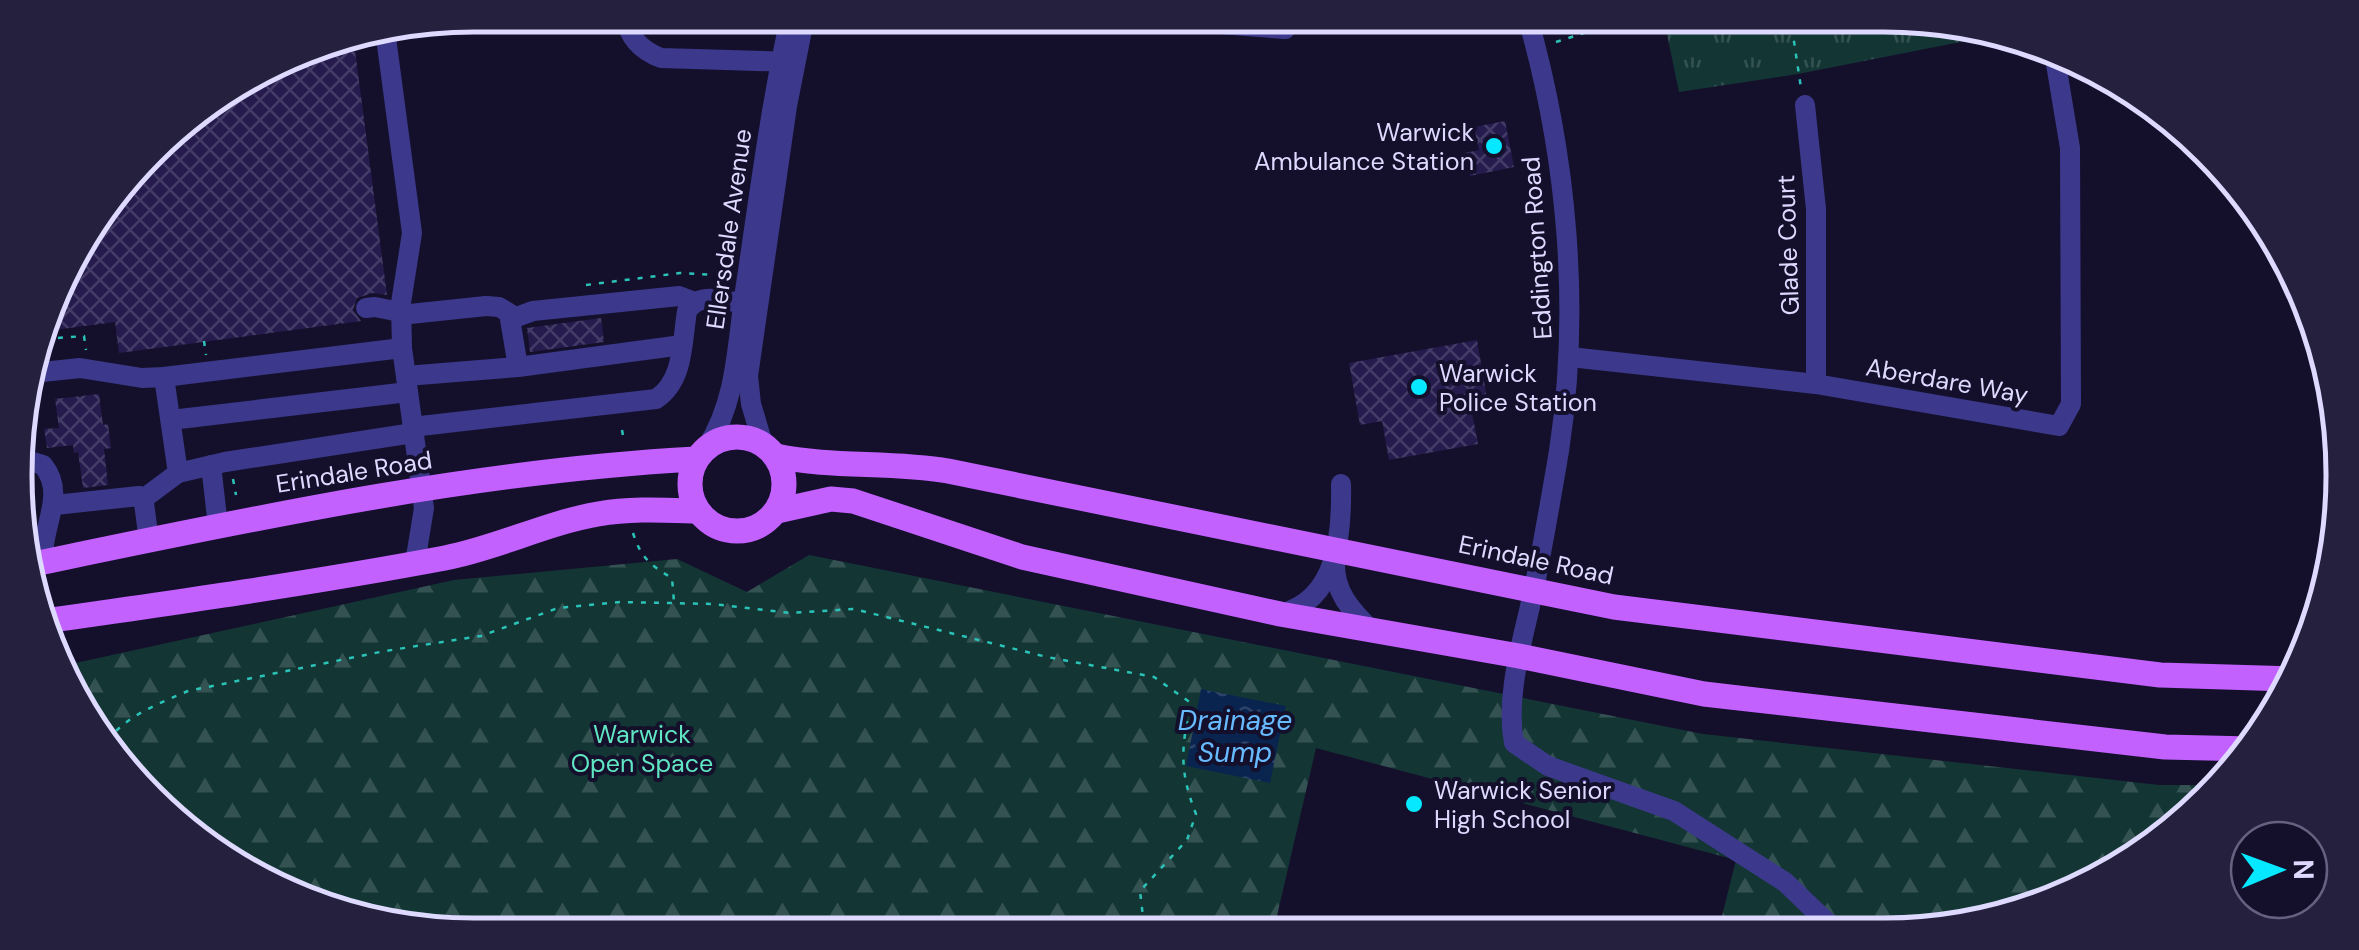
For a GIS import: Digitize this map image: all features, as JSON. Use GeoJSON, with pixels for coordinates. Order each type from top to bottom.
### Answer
{"type":"FeatureCollection","features":[{"type":"Feature","properties":{"kind":"main road","name":"Erindale Road"},"geometry":{"type":"LineString","coordinates":[[41,562],[218,526],[422,491],[702,453],[735,436],[798,460],[914,465],[1614,607],[2160,675],[2277,679]]}},
{"type":"Feature","properties":{"kind":"main road"},"geometry":{"type":"LineString","coordinates":[[769,450],[785,483],[777,511]]}},
{"type":"Feature","properties":{"kind":"main road"},"geometry":{"type":"LineString","coordinates":[[702,453],[690,476],[690,494],[708,522],[737,532],[752,530],[777,511],[831,499],[853,501],[1022,558],[1280,614],[1519,656],[1704,694],[2165,747],[2231,749]]}},
{"type":"Feature","properties":{"kind":"main road"},"geometry":{"type":"LineString","coordinates":[[57,620],[414,563],[492,547],[597,514],[698,511]]}},
{"type":"Feature","properties":{"kind":"main road"},"geometry":{"type":"LineString","coordinates":[[62,632],[104,626],[150,606]]}},
{"type":"Feature","properties":{"kind":"street"},"geometry":{"type":"LineString","coordinates":[[631,32],[634,41],[661,58],[787,62]]}},
{"type":"Feature","properties":{"kind":"street","name":"Ellersdale Avenue"},"geometry":{"type":"LineString","coordinates":[[769,450],[751,404],[748,376],[790,32]]}},
{"type":"Feature","properties":{"kind":"street","name":"Ellersdale Avenue"},"geometry":{"type":"LineString","coordinates":[[702,453],[722,424],[728,406],[787,62],[798,32]]}},
{"type":"Feature","properties":{"kind":"street","name":"Eddington Road"},"geometry":{"type":"LineString","coordinates":[[1532,32],[1559,168],[1571,286],[1570,357],[1559,449],[1519,656],[1514,743],[1548,766],[1674,811],[1784,882],[1822,918]]}},
{"type":"Feature","properties":{"kind":"street"},"geometry":{"type":"LineString","coordinates":[[387,42],[412,232],[401,303],[402,348],[422,491],[422,529],[414,563]]}},
{"type":"Feature","properties":{"kind":"street","name":"Aberdare Way"},"geometry":{"type":"LineString","coordinates":[[1570,357],[1816,384],[2058,426],[2070,404],[2070,148],[2057,68]]}},
{"type":"Feature","properties":{"kind":"street","name":"Glade Court"},"geometry":{"type":"LineString","coordinates":[[1805,105],[1816,209],[1816,384]]}},
{"type":"Feature","properties":{"kind":"street"},"geometry":{"type":"LineString","coordinates":[[511,319],[533,312],[679,296],[694,302]]}},
{"type":"Feature","properties":{"kind":"street"},"geometry":{"type":"LineString","coordinates":[[142,499],[178,473],[211,465],[413,430],[647,402],[673,384],[687,312],[694,302],[707,298],[743,304]]}},
{"type":"Feature","properties":{"kind":"street"},"geometry":{"type":"LineString","coordinates":[[366,308],[375,306],[410,314],[486,306],[506,310],[511,319],[518,367]]}},
{"type":"Feature","properties":{"kind":"street"},"geometry":{"type":"LineString","coordinates":[[171,420],[682,345]]}},
{"type":"Feature","properties":{"kind":"street"},"geometry":{"type":"LineString","coordinates":[[45,372],[80,368],[142,378],[164,377],[402,348]]}},
{"type":"Feature","properties":{"kind":"street"},"geometry":{"type":"LineString","coordinates":[[164,377],[178,473]]}},
{"type":"Feature","properties":{"kind":"street"},"geometry":{"type":"LineString","coordinates":[[33,460],[48,470],[55,505],[39,550]]}},
{"type":"Feature","properties":{"kind":"street"},"geometry":{"type":"LineString","coordinates":[[211,465],[218,526]]}},
{"type":"Feature","properties":{"kind":"street"},"geometry":{"type":"LineString","coordinates":[[1280,614],[1299,610],[1315,597],[1326,579],[1342,526],[1341,484]]}},
{"type":"Feature","properties":{"kind":"street"},"geometry":{"type":"LineString","coordinates":[[55,505],[135,495],[142,499]]}},
{"type":"Feature","properties":{"kind":"street"},"geometry":{"type":"LineString","coordinates":[[142,499],[148,540]]}},
{"type":"Feature","properties":{"kind":"street"},"geometry":{"type":"LineString","coordinates":[[1336,550],[1335,581],[1350,609],[1371,630]]}},
{"type":"Feature","properties":{"kind":"path"},"geometry":{"type":"LineString","coordinates":[[1536,48],[1586,32]]}},
{"type":"Feature","properties":{"kind":"path"},"geometry":{"type":"LineString","coordinates":[[1793,32],[1805,105]]}},
{"type":"Feature","properties":{"kind":"path"},"geometry":{"type":"LineString","coordinates":[[54,338],[84,336],[86,353]]}},
{"type":"Feature","properties":{"kind":"path"},"geometry":{"type":"LineString","coordinates":[[636,543],[639,554],[650,566],[672,578],[674,603]]}},
{"type":"Feature","properties":{"kind":"path"},"geometry":{"type":"LineString","coordinates":[[114,731],[188,691],[481,636],[558,608],[620,602],[790,613],[854,608],[1047,656],[1154,677],[1192,703],[1182,743],[1186,766],[1183,781],[1196,814],[1187,840],[1140,891],[1143,918]]}},
{"type":"Feature","properties":{"kind":"green space"},"geometry":{"type":"Polygon","coordinates":[[[1667,32],[1884,32],[1968,41],[1798,74],[1679,92],[1667,32]]]}},
{"type":"Feature","properties":{"kind":"green space","name":"Warwick Open Space"},"geometry":{"type":"Polygon","coordinates":[[[809,555],[1703,734],[2159,785],[2200,785],[2130,843],[2080,872],[1999,902],[1913,917],[1722,918],[1736,860],[1316,748],[1276,918],[446,917],[389,909],[333,894],[279,872],[229,843],[183,808],[142,767],[107,721],[75,663],[454,580],[677,559],[747,592],[809,555]]]}},
{"type":"Feature","properties":{"kind":"water","name":"Drainage Sump"},"geometry":{"type":"Polygon","coordinates":[[[1201,689],[1286,706],[1270,783],[1186,766],[1201,689]]]}},
{"type":"Feature","properties":{"kind":"building"},"geometry":{"type":"Polygon","coordinates":[[[355,50],[387,295],[373,293],[357,298],[353,310],[361,321],[119,353],[115,322],[57,330],[92,254],[142,183],[183,142],[229,107],[279,78],[355,50]]]}},
{"type":"Feature","properties":{"kind":"building","name":"Warwick Ambulance Station"},"geometry":{"type":"Polygon","coordinates":[[[1505,121],[1514,167],[1470,176],[1465,153],[1479,150],[1474,127],[1505,121]]]}},
{"type":"Feature","properties":{"kind":"building"},"geometry":{"type":"Polygon","coordinates":[[[601,318],[604,342],[530,352],[527,328],[601,318]]]}},
{"type":"Feature","properties":{"kind":"building","name":"Warwick Police Station"},"geometry":{"type":"Polygon","coordinates":[[[1477,340],[1489,410],[1472,413],[1478,444],[1389,460],[1382,421],[1360,425],[1349,363],[1477,340]]]}},
{"type":"Feature","properties":{"kind":"building"},"geometry":{"type":"Polygon","coordinates":[[[99,394],[111,448],[104,449],[108,485],[83,488],[78,452],[74,453],[73,445],[47,448],[44,429],[59,428],[55,399],[99,394]]]}},
{"type":"Feature","properties":{"kind":"place","name":"Warwick Ambulance Station"},"geometry":{"type":"Point","coordinates":[1494,146]}},
{"type":"Feature","properties":{"kind":"place","name":"Warwick Police Station"},"geometry":{"type":"Point","coordinates":[1419,387]}},
{"type":"Feature","properties":{"kind":"place","name":"Warwick Senior High School"},"geometry":{"type":"Point","coordinates":[1414,804]}}]}
